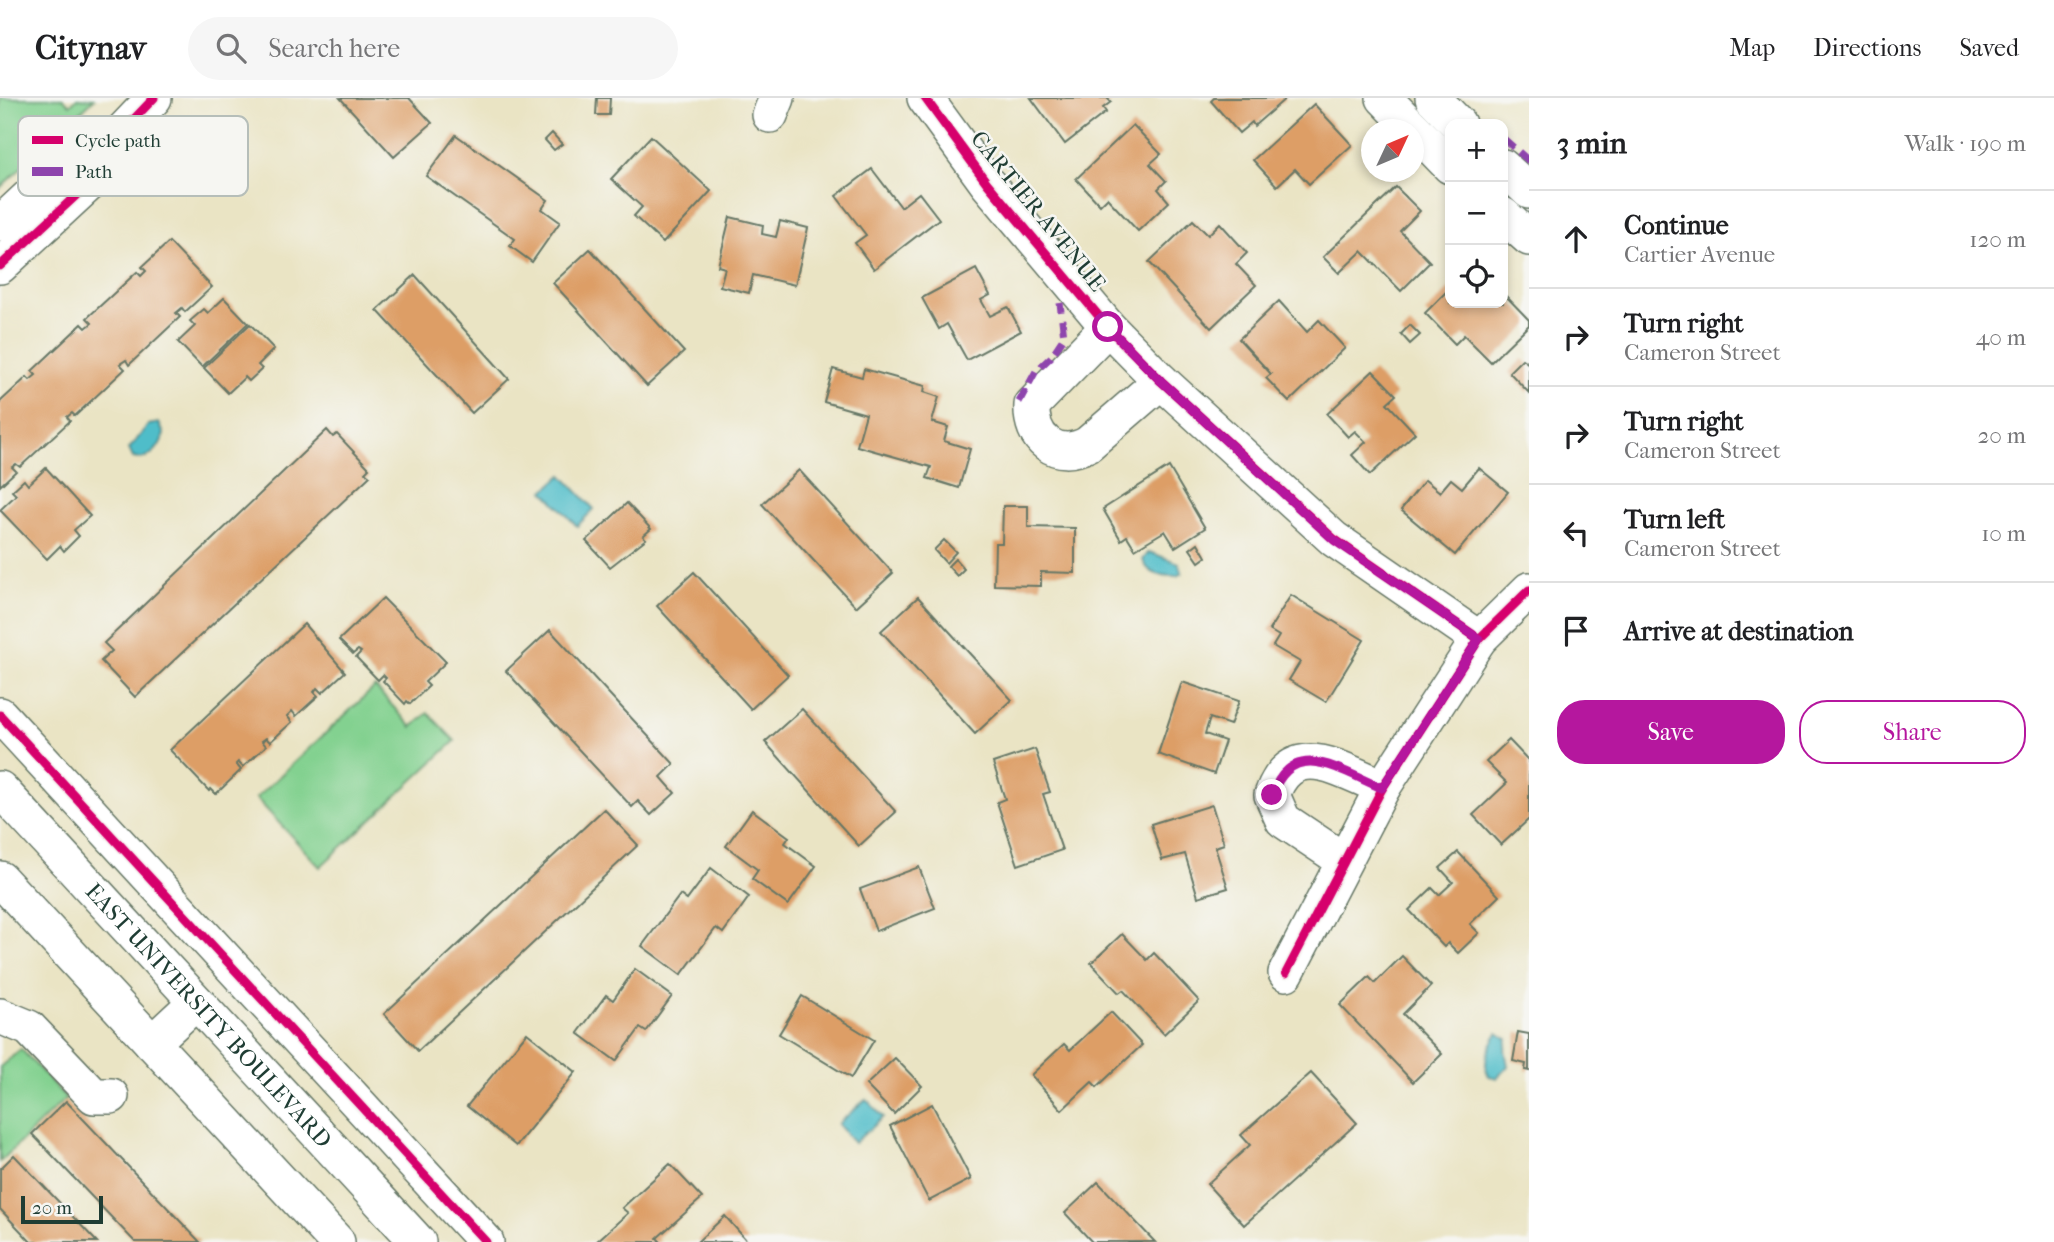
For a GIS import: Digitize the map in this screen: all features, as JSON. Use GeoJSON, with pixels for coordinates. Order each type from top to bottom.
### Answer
{"type":"FeatureCollection","features":[{"type":"Feature","properties":{"kind":"street","name":"CARTIER AVENUE"},"geometry":{"type":"LineString","coordinates":[[925,98],[987,183],[1108,327],[1161,381],[1334,540],[1479,639]]}},
{"type":"Feature","properties":{"kind":"street"},"geometry":{"type":"LineString","coordinates":[[1384,98],[1445,161]]}},
{"type":"Feature","properties":{"kind":"street"},"geometry":{"type":"LineString","coordinates":[[1433,98],[1453,119]]}},
{"type":"Feature","properties":{"kind":"street"},"geometry":{"type":"LineString","coordinates":[[1508,172],[1529,191]]}},
{"type":"Feature","properties":{"kind":"street"},"geometry":{"type":"LineString","coordinates":[[0,224],[30,196]]}},
{"type":"Feature","properties":{"kind":"street"},"geometry":{"type":"LineString","coordinates":[[0,266],[75,196]]}},
{"type":"Feature","properties":{"kind":"street"},"geometry":{"type":"LineString","coordinates":[[1508,220],[1529,239]]}},
{"type":"Feature","properties":{"kind":"street"},"geometry":{"type":"LineString","coordinates":[[1108,327],[1032,405],[1031,417],[1039,437],[1057,450],[1076,450],[1088,444],[1161,381]]}},
{"type":"Feature","properties":{"kind":"street"},"geometry":{"type":"LineString","coordinates":[[1286,973],[1382,788],[1479,639],[1529,590]]}},
{"type":"Feature","properties":{"kind":"street"},"geometry":{"type":"LineString","coordinates":[[0,715],[486,1242]]}},
{"type":"Feature","properties":{"kind":"street"},"geometry":{"type":"LineString","coordinates":[[1343,860],[1283,820],[1272,795],[1279,777],[1294,764],[1305,761],[1334,768],[1382,788]]}},
{"type":"Feature","properties":{"kind":"street","name":"EAST UNIVERSITY BOULEVARD"},"geometry":{"type":"LineString","coordinates":[[0,789],[418,1242]]}},
{"type":"Feature","properties":{"kind":"street"},"geometry":{"type":"LineString","coordinates":[[0,878],[337,1242]]}},
{"type":"Feature","properties":{"kind":"street"},"geometry":{"type":"LineString","coordinates":[[152,1043],[196,1002]]}},
{"type":"Feature","properties":{"kind":"street"},"geometry":{"type":"LineString","coordinates":[[0,1016],[29,1028],[94,1096],[111,1096]]}},
{"type":"Feature","properties":{"kind":"green space"},"geometry":{"type":"Polygon","coordinates":[[[0,98],[63,98],[70,105],[77,98],[94,99],[76,116],[18,116],[18,171],[0,188],[0,98]]]}},
{"type":"Feature","properties":{"kind":"green space"},"geometry":{"type":"Polygon","coordinates":[[[375,687],[412,727],[428,713],[455,741],[320,867],[256,798],[375,687]]]}},
{"type":"Feature","properties":{"kind":"green space"},"geometry":{"type":"Polygon","coordinates":[[[21,1049],[66,1098],[0,1162],[0,1067],[21,1049]]]}},
{"type":"Feature","properties":{"kind":"water"},"geometry":{"type":"Polygon","coordinates":[[[159,423],[164,434],[157,449],[144,458],[133,458],[129,449],[148,425],[159,423]]]}},
{"type":"Feature","properties":{"kind":"water"},"geometry":{"type":"Polygon","coordinates":[[[562,475],[594,509],[577,526],[544,491],[562,475]]]}},
{"type":"Feature","properties":{"kind":"water"},"geometry":{"type":"Polygon","coordinates":[[[1149,552],[1179,563],[1182,573],[1172,576],[1152,572],[1143,560],[1149,552]]]}},
{"type":"Feature","properties":{"kind":"water"},"geometry":{"type":"Polygon","coordinates":[[[1498,1033],[1507,1039],[1505,1050],[1508,1066],[1497,1078],[1489,1076],[1486,1059],[1498,1033]]]}},
{"type":"Feature","properties":{"kind":"water"},"geometry":{"type":"Polygon","coordinates":[[[866,1099],[883,1117],[854,1143],[838,1124],[866,1099]]]}},
{"type":"Feature","properties":{"kind":"building"},"geometry":{"type":"Polygon","coordinates":[[[340,98],[409,98],[432,123],[394,157],[340,98]]]}},
{"type":"Feature","properties":{"kind":"building"},"geometry":{"type":"Polygon","coordinates":[[[597,98],[610,98],[609,115],[596,115],[597,98]]]}},
{"type":"Feature","properties":{"kind":"building"},"geometry":{"type":"Polygon","coordinates":[[[1031,98],[1107,98],[1111,102],[1103,108],[1106,112],[1065,144],[1031,98]]]}},
{"type":"Feature","properties":{"kind":"building"},"geometry":{"type":"Polygon","coordinates":[[[1214,98],[1286,98],[1254,126],[1252,122],[1239,133],[1211,101],[1214,98]]]}},
{"type":"Feature","properties":{"kind":"building"},"geometry":{"type":"Polygon","coordinates":[[[1314,104],[1352,145],[1309,184],[1295,169],[1277,186],[1253,160],[1314,104]]]}},
{"type":"Feature","properties":{"kind":"building"},"geometry":{"type":"Polygon","coordinates":[[[1133,125],[1161,154],[1150,164],[1166,181],[1158,189],[1169,202],[1138,231],[1107,198],[1100,205],[1076,179],[1133,125]]]}},
{"type":"Feature","properties":{"kind":"building"},"geometry":{"type":"Polygon","coordinates":[[[552,133],[562,144],[554,150],[545,140],[552,133]]]}},
{"type":"Feature","properties":{"kind":"building"},"geometry":{"type":"Polygon","coordinates":[[[456,135],[548,200],[542,209],[560,222],[532,262],[510,246],[515,239],[426,176],[456,135]]]}},
{"type":"Feature","properties":{"kind":"building"},"geometry":{"type":"Polygon","coordinates":[[[651,136],[711,191],[663,243],[634,216],[642,207],[611,179],[651,136]]]}},
{"type":"Feature","properties":{"kind":"building"},"geometry":{"type":"Polygon","coordinates":[[[872,169],[901,207],[919,193],[939,219],[874,269],[855,243],[866,235],[836,196],[872,169]]]}},
{"type":"Feature","properties":{"kind":"building"},"geometry":{"type":"Polygon","coordinates":[[[1396,187],[1420,211],[1400,231],[1430,262],[1401,291],[1362,251],[1339,273],[1323,257],[1396,187]]]}},
{"type":"Feature","properties":{"kind":"building"},"geometry":{"type":"Polygon","coordinates":[[[730,217],[763,225],[762,234],[776,237],[780,221],[808,228],[795,285],[753,275],[749,293],[720,286],[725,268],[718,266],[730,217]]]}},
{"type":"Feature","properties":{"kind":"building"},"geometry":{"type":"Polygon","coordinates":[[[1193,220],[1208,235],[1220,223],[1247,253],[1236,264],[1256,285],[1211,328],[1149,262],[1193,220]]]}},
{"type":"Feature","properties":{"kind":"building"},"geometry":{"type":"Polygon","coordinates":[[[169,242],[212,287],[185,312],[182,308],[176,313],[180,317],[129,365],[126,360],[120,364],[125,369],[75,416],[72,413],[67,417],[70,421],[20,467],[16,464],[12,467],[16,471],[0,486],[0,402],[27,377],[30,380],[36,375],[32,371],[82,324],[86,328],[92,323],[87,318],[137,272],[141,276],[146,271],[142,267],[169,242]]]}},
{"type":"Feature","properties":{"kind":"building"},"geometry":{"type":"Polygon","coordinates":[[[590,249],[684,352],[647,386],[553,283],[590,249]]]}},
{"type":"Feature","properties":{"kind":"building"},"geometry":{"type":"Polygon","coordinates":[[[976,269],[990,295],[981,300],[990,316],[1008,307],[1021,331],[967,360],[947,324],[939,329],[922,298],[976,269]]]}},
{"type":"Feature","properties":{"kind":"building"},"geometry":{"type":"Polygon","coordinates":[[[415,275],[509,379],[472,413],[377,310],[415,275]]]}},
{"type":"Feature","properties":{"kind":"building"},"geometry":{"type":"Polygon","coordinates":[[[1445,293],[1445,308],[1508,308],[1508,298],[1529,320],[1529,325],[1491,362],[1464,335],[1455,344],[1425,313],[1445,293]]]}},
{"type":"Feature","properties":{"kind":"building"},"geometry":{"type":"Polygon","coordinates":[[[224,298],[248,323],[202,367],[178,342],[195,326],[190,321],[204,309],[208,313],[224,298]]]}},
{"type":"Feature","properties":{"kind":"building"},"geometry":{"type":"Polygon","coordinates":[[[1279,301],[1307,332],[1319,320],[1345,348],[1289,402],[1266,378],[1271,374],[1239,339],[1279,301]]]}},
{"type":"Feature","properties":{"kind":"building"},"geometry":{"type":"Polygon","coordinates":[[[250,324],[274,349],[258,365],[262,369],[249,381],[245,377],[228,393],[204,368],[250,324]]]}},
{"type":"Feature","properties":{"kind":"building"},"geometry":{"type":"Polygon","coordinates":[[[1410,325],[1420,335],[1410,344],[1401,334],[1410,325]]]}},
{"type":"Feature","properties":{"kind":"building"},"geometry":{"type":"Polygon","coordinates":[[[1522,359],[1529,364],[1529,393],[1509,372],[1522,359]]]}},
{"type":"Feature","properties":{"kind":"building"},"geometry":{"type":"Polygon","coordinates":[[[833,369],[862,377],[864,369],[925,386],[924,392],[939,397],[932,422],[948,427],[944,441],[970,449],[959,488],[927,478],[931,467],[857,446],[866,414],[824,402],[833,369]]]}},
{"type":"Feature","properties":{"kind":"building"},"geometry":{"type":"Polygon","coordinates":[[[1373,371],[1396,395],[1387,403],[1415,433],[1370,475],[1352,455],[1366,442],[1355,431],[1348,437],[1327,414],[1373,371]]]}},
{"type":"Feature","properties":{"kind":"building"},"geometry":{"type":"Polygon","coordinates":[[[327,430],[333,437],[337,434],[369,468],[365,472],[370,476],[135,697],[101,661],[112,651],[104,643],[327,430]]]}},
{"type":"Feature","properties":{"kind":"building"},"geometry":{"type":"Polygon","coordinates":[[[1169,467],[1205,528],[1175,547],[1165,531],[1135,549],[1127,536],[1121,540],[1103,509],[1169,467]]]}},
{"type":"Feature","properties":{"kind":"building"},"geometry":{"type":"Polygon","coordinates":[[[46,468],[90,516],[74,530],[79,536],[64,551],[60,546],[47,559],[0,510],[16,495],[12,491],[24,480],[28,485],[46,468]]]}},
{"type":"Feature","properties":{"kind":"building"},"geometry":{"type":"Polygon","coordinates":[[[1479,468],[1508,492],[1455,555],[1401,510],[1425,480],[1440,492],[1451,479],[1462,488],[1479,468]]]}},
{"type":"Feature","properties":{"kind":"building"},"geometry":{"type":"Polygon","coordinates":[[[799,470],[893,573],[856,607],[762,504],[799,470]]]}},
{"type":"Feature","properties":{"kind":"building"},"geometry":{"type":"Polygon","coordinates":[[[627,503],[651,529],[643,536],[646,539],[610,567],[586,541],[627,503]]]}},
{"type":"Feature","properties":{"kind":"building"},"geometry":{"type":"Polygon","coordinates":[[[1003,506],[1028,506],[1028,527],[1075,528],[1075,573],[1041,572],[1041,586],[994,585],[995,543],[1002,543],[1003,506]]]}},
{"type":"Feature","properties":{"kind":"building"},"geometry":{"type":"Polygon","coordinates":[[[944,540],[956,552],[946,563],[934,550],[944,540]]]}},
{"type":"Feature","properties":{"kind":"building"},"geometry":{"type":"Polygon","coordinates":[[[1198,543],[1206,557],[1199,562],[1190,549],[1198,543]]]}},
{"type":"Feature","properties":{"kind":"building"},"geometry":{"type":"Polygon","coordinates":[[[955,559],[964,569],[957,576],[948,566],[955,559]]]}},
{"type":"Feature","properties":{"kind":"building"},"geometry":{"type":"Polygon","coordinates":[[[694,572],[788,675],[751,709],[657,606],[694,572]]]}},
{"type":"Feature","properties":{"kind":"building"},"geometry":{"type":"Polygon","coordinates":[[[1291,595],[1364,640],[1326,702],[1289,680],[1300,662],[1273,646],[1279,636],[1269,630],[1291,595]]]}},
{"type":"Feature","properties":{"kind":"building"},"geometry":{"type":"Polygon","coordinates":[[[918,597],[1012,700],[975,734],[881,631],[918,597]]]}},
{"type":"Feature","properties":{"kind":"building"},"geometry":{"type":"Polygon","coordinates":[[[383,598],[446,662],[425,682],[429,686],[410,704],[407,701],[405,704],[383,681],[386,678],[383,675],[378,680],[356,657],[361,652],[358,650],[353,654],[339,640],[383,598]]]}},
{"type":"Feature","properties":{"kind":"building"},"geometry":{"type":"Polygon","coordinates":[[[304,624],[345,672],[322,693],[317,688],[314,692],[318,696],[296,716],[292,711],[287,716],[292,722],[270,742],[266,738],[262,741],[266,746],[243,767],[238,762],[236,764],[241,770],[216,794],[211,789],[209,791],[170,750],[304,624]]]}},
{"type":"Feature","properties":{"kind":"building"},"geometry":{"type":"Polygon","coordinates":[[[550,630],[674,764],[661,777],[675,793],[651,815],[638,801],[632,807],[506,671],[550,630]]]}},
{"type":"Feature","properties":{"kind":"building"},"geometry":{"type":"Polygon","coordinates":[[[1182,682],[1239,701],[1230,725],[1210,718],[1205,734],[1225,741],[1214,774],[1158,754],[1182,682]]]}},
{"type":"Feature","properties":{"kind":"building"},"geometry":{"type":"Polygon","coordinates":[[[802,709],[896,812],[859,846],[765,742],[802,709]]]}},
{"type":"Feature","properties":{"kind":"building"},"geometry":{"type":"Polygon","coordinates":[[[1509,740],[1529,761],[1529,819],[1501,845],[1473,815],[1507,783],[1486,762],[1509,740]]]}},
{"type":"Feature","properties":{"kind":"building"},"geometry":{"type":"Polygon","coordinates":[[[1035,749],[1050,792],[1043,794],[1062,850],[1018,865],[997,802],[1005,799],[993,763],[1035,749]]]}},
{"type":"Feature","properties":{"kind":"building"},"geometry":{"type":"Polygon","coordinates":[[[1212,805],[1224,844],[1215,847],[1228,888],[1198,897],[1185,854],[1162,860],[1151,824],[1212,805]]]}},
{"type":"Feature","properties":{"kind":"building"},"geometry":{"type":"Polygon","coordinates":[[[604,809],[638,845],[418,1051],[384,1014],[604,809]]]}},
{"type":"Feature","properties":{"kind":"building"},"geometry":{"type":"Polygon","coordinates":[[[752,810],[789,837],[785,843],[816,866],[788,905],[752,879],[758,870],[726,846],[752,810]]]}},
{"type":"Feature","properties":{"kind":"building"},"geometry":{"type":"Polygon","coordinates":[[[1458,852],[1499,896],[1470,924],[1479,933],[1458,953],[1448,943],[1444,947],[1409,910],[1432,888],[1439,895],[1453,882],[1440,868],[1458,852]]]}},
{"type":"Feature","properties":{"kind":"building"},"geometry":{"type":"Polygon","coordinates":[[[919,867],[935,908],[876,931],[860,889],[919,867]]]}},
{"type":"Feature","properties":{"kind":"building"},"geometry":{"type":"Polygon","coordinates":[[[711,868],[749,897],[723,933],[716,928],[681,975],[642,946],[680,895],[687,900],[711,868]]]}},
{"type":"Feature","properties":{"kind":"building"},"geometry":{"type":"Polygon","coordinates":[[[1122,934],[1147,960],[1154,953],[1199,1001],[1164,1034],[1123,990],[1119,993],[1091,963],[1122,934]]]}},
{"type":"Feature","properties":{"kind":"building"},"geometry":{"type":"Polygon","coordinates":[[[1402,956],[1431,986],[1403,1014],[1442,1054],[1413,1082],[1340,1005],[1369,977],[1375,983],[1402,956]]]}},
{"type":"Feature","properties":{"kind":"building"},"geometry":{"type":"Polygon","coordinates":[[[635,969],[672,996],[646,1032],[640,1028],[616,1061],[578,1033],[606,995],[613,1000],[635,969]]]}},
{"type":"Feature","properties":{"kind":"building"},"geometry":{"type":"Polygon","coordinates":[[[802,996],[874,1040],[851,1078],[779,1034],[802,996]]]}},
{"type":"Feature","properties":{"kind":"building"},"geometry":{"type":"Polygon","coordinates":[[[1111,1012],[1142,1045],[1097,1087],[1092,1082],[1062,1110],[1031,1075],[1064,1044],[1070,1050],[1111,1012]]]}},
{"type":"Feature","properties":{"kind":"building"},"geometry":{"type":"Polygon","coordinates":[[[1518,1032],[1529,1034],[1529,1071],[1525,1070],[1526,1064],[1513,1061],[1518,1032]]]}},
{"type":"Feature","properties":{"kind":"building"},"geometry":{"type":"Polygon","coordinates":[[[527,1033],[576,1072],[516,1146],[467,1106],[527,1033]]]}},
{"type":"Feature","properties":{"kind":"building"},"geometry":{"type":"Polygon","coordinates":[[[895,1058],[922,1086],[894,1114],[866,1085],[895,1058]]]}},
{"type":"Feature","properties":{"kind":"building"},"geometry":{"type":"Polygon","coordinates":[[[1311,1073],[1357,1123],[1244,1225],[1207,1184],[1250,1145],[1241,1135],[1311,1073]]]}},
{"type":"Feature","properties":{"kind":"building"},"geometry":{"type":"Polygon","coordinates":[[[66,1101],[200,1242],[135,1242],[32,1134],[66,1101]]]}},
{"type":"Feature","properties":{"kind":"building"},"geometry":{"type":"Polygon","coordinates":[[[932,1104],[971,1179],[929,1201],[890,1126],[932,1104]]]}},
{"type":"Feature","properties":{"kind":"building"},"geometry":{"type":"Polygon","coordinates":[[[14,1155],[97,1242],[31,1242],[0,1209],[0,1169],[14,1155]]]}},
{"type":"Feature","properties":{"kind":"building"},"geometry":{"type":"Polygon","coordinates":[[[670,1164],[702,1198],[657,1238],[661,1242],[596,1242],[628,1213],[622,1208],[670,1164]]]}},
{"type":"Feature","properties":{"kind":"building"},"geometry":{"type":"Polygon","coordinates":[[[1098,1182],[1155,1242],[1092,1242],[1065,1213],[1098,1182]]]}},
{"type":"Feature","properties":{"kind":"building"},"geometry":{"type":"Polygon","coordinates":[[[725,1216],[748,1242],[697,1242],[725,1216]]]}},
{"type":"Feature","properties":{"kind":"marked path"},"geometry":{"type":"LineString","coordinates":[[1508,142],[1529,161]]}},
{"type":"Feature","properties":{"kind":"marked path"},"geometry":{"type":"LineString","coordinates":[[1019,402],[1036,371],[1051,357],[1064,337],[1060,303]]}},
{"type":"Feature","properties":{"kind":"cycle path"},"geometry":{"type":"LineString","coordinates":[[137,116],[154,98]]}},
{"type":"Feature","properties":{"kind":"cycle path"},"geometry":{"type":"LineString","coordinates":[[925,98],[987,183],[1108,327],[1161,381],[1334,539],[1479,639]]}},
{"type":"Feature","properties":{"kind":"cycle path"},"geometry":{"type":"LineString","coordinates":[[0,266],[75,196]]}},
{"type":"Feature","properties":{"kind":"cycle path"},"geometry":{"type":"LineString","coordinates":[[1286,973],[1383,787],[1479,639],[1529,590]]}},
{"type":"Feature","properties":{"kind":"cycle path"},"geometry":{"type":"LineString","coordinates":[[0,715],[486,1242]]}},
{"type":"Feature","properties":{"kind":"route"},"geometry":{"type":"LineString","coordinates":[[1108,327],[1161,381],[1334,540],[1479,639],[1382,788],[1320,763],[1305,761],[1285,770],[1272,795]]}}]}
